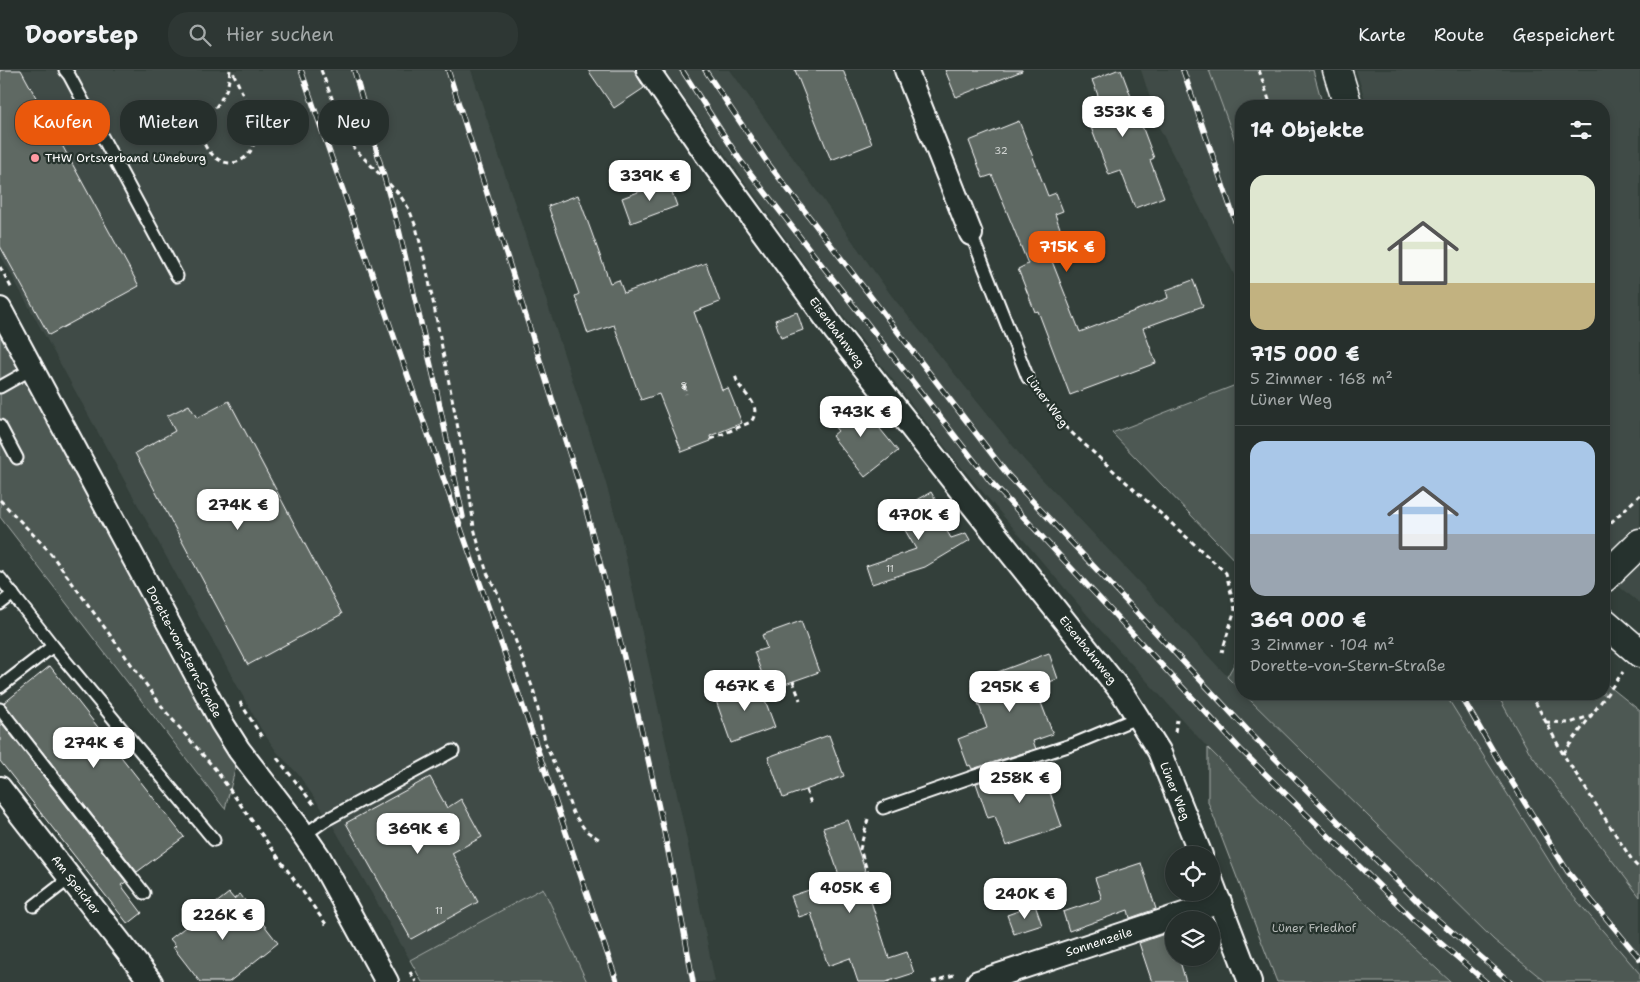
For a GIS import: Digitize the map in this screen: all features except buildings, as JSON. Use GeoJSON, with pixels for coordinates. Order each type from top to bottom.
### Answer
{"type":"FeatureCollection","features":[{"type":"Feature","properties":{"kind":"main road"},"geometry":{"type":"LineString","coordinates":[[1337,70],[1346,100]]}},
{"type":"Feature","properties":{"kind":"main road"},"geometry":{"type":"LineString","coordinates":[[1610,572],[1640,543]]}},
{"type":"Feature","properties":{"kind":"main road"},"geometry":{"type":"LineString","coordinates":[[1610,627],[1639,653]]}},
{"type":"Feature","properties":{"kind":"street","name":"Eisenbahnweg"},"geometry":{"type":"LineString","coordinates":[[648,70],[706,154],[836,332],[1123,694],[1142,723]]}},
{"type":"Feature","properties":{"kind":"street","name":"Lüner Weg"},"geometry":{"type":"LineString","coordinates":[[906,70],[971,234]]}},
{"type":"Feature","properties":{"kind":"street","name":"Dorette-von-Stern-Straße"},"geometry":{"type":"LineString","coordinates":[[0,309],[222,723],[239,750],[319,857],[388,982]]}},
{"type":"Feature","properties":{"kind":"street","name":"Lüner Weg"},"geometry":{"type":"LineString","coordinates":[[1142,723],[1159,751],[1197,846]]}},
{"type":"Feature","properties":{"kind":"street","name":"Am Speicher"},"geometry":{"type":"LineString","coordinates":[[0,788],[151,982]]}},
{"type":"Feature","properties":{"kind":"street","name":"Sonnenzeile"},"geometry":{"type":"LineString","coordinates":[[978,982],[1220,902]]}},
{"type":"Feature","properties":{"kind":"street"},"geometry":{"type":"LineString","coordinates":[[1220,902],[1250,982]]}},
{"type":"Feature","properties":{"kind":"lane"},"geometry":{"type":"LineString","coordinates":[[64,70],[69,75],[177,276]]}},
{"type":"Feature","properties":{"kind":"lane","name":"Lüner Weg"},"geometry":{"type":"LineString","coordinates":[[971,234],[1028,378]]}},
{"type":"Feature","properties":{"kind":"lane"},"geometry":{"type":"LineString","coordinates":[[0,387],[32,369]]}},
{"type":"Feature","properties":{"kind":"lane"},"geometry":{"type":"LineString","coordinates":[[0,426],[17,458]]}},
{"type":"Feature","properties":{"kind":"lane"},"geometry":{"type":"LineString","coordinates":[[0,578],[53,646],[214,840]]}},
{"type":"Feature","properties":{"kind":"lane"},"geometry":{"type":"LineString","coordinates":[[0,604],[13,594]]}},
{"type":"Feature","properties":{"kind":"lane"},"geometry":{"type":"LineString","coordinates":[[0,687],[53,646]]}},
{"type":"Feature","properties":{"kind":"lane"},"geometry":{"type":"LineString","coordinates":[[0,709],[144,893]]}},
{"type":"Feature","properties":{"kind":"lane"},"geometry":{"type":"LineString","coordinates":[[883,808],[1142,723]]}},
{"type":"Feature","properties":{"kind":"lane"},"geometry":{"type":"LineString","coordinates":[[304,835],[324,821],[453,751]]}},
{"type":"Feature","properties":{"kind":"lane"},"geometry":{"type":"LineString","coordinates":[[34,906],[70,878]]}},
{"type":"Feature","properties":{"kind":"path"},"geometry":{"type":"LineString","coordinates":[[231,70],[249,112],[255,135],[250,151],[238,162],[226,164],[215,159],[206,149],[203,138],[210,115],[226,92],[231,70]]}},
{"type":"Feature","properties":{"kind":"path"},"geometry":{"type":"LineString","coordinates":[[321,70],[344,129],[354,148],[399,194],[409,209],[416,227],[428,275],[467,474],[474,528],[480,550],[487,573],[498,594],[525,665],[534,692],[546,745],[573,813],[586,831],[602,841]]}},
{"type":"Feature","properties":{"kind":"path"},"geometry":{"type":"LineString","coordinates":[[1259,70],[1269,100]]}},
{"type":"Feature","properties":{"kind":"path"},"geometry":{"type":"LineString","coordinates":[[0,267],[12,290]]}},
{"type":"Feature","properties":{"kind":"path"},"geometry":{"type":"LineString","coordinates":[[711,439],[751,422],[754,417],[754,407],[750,397],[740,386],[734,374]]}},
{"type":"Feature","properties":{"kind":"path","name":"Lüner Weg"},"geometry":{"type":"LineString","coordinates":[[1028,378],[1061,423],[1226,573],[1235,609],[1222,652]]}},
{"type":"Feature","properties":{"kind":"path"},"geometry":{"type":"LineString","coordinates":[[684,385],[686,394]]}},
{"type":"Feature","properties":{"kind":"path"},"geometry":{"type":"LineString","coordinates":[[1610,523],[1640,495]]}},
{"type":"Feature","properties":{"kind":"path"},"geometry":{"type":"LineString","coordinates":[[0,500],[48,550],[66,573],[166,712],[215,769],[329,928]]}},
{"type":"Feature","properties":{"kind":"path"},"geometry":{"type":"LineString","coordinates":[[1610,691],[1639,653]]}},
{"type":"Feature","properties":{"kind":"path"},"geometry":{"type":"LineString","coordinates":[[793,681],[800,700]]}},
{"type":"Feature","properties":{"kind":"path"},"geometry":{"type":"LineString","coordinates":[[237,697],[266,745]]}},
{"type":"Feature","properties":{"kind":"path"},"geometry":{"type":"LineString","coordinates":[[1534,700],[1563,754],[1640,870]]}},
{"type":"Feature","properties":{"kind":"path"},"geometry":{"type":"LineString","coordinates":[[1563,754],[1603,700]]}},
{"type":"Feature","properties":{"kind":"path"},"geometry":{"type":"LineString","coordinates":[[1545,722],[1570,723],[1592,714]]}},
{"type":"Feature","properties":{"kind":"path"},"geometry":{"type":"LineString","coordinates":[[272,752],[312,802],[324,821]]}},
{"type":"Feature","properties":{"kind":"path"},"geometry":{"type":"LineString","coordinates":[[806,790],[812,806]]}},
{"type":"Feature","properties":{"kind":"path"},"geometry":{"type":"LineString","coordinates":[[869,813],[860,849],[869,876]]}},
{"type":"Feature","properties":{"kind":"path"},"geometry":{"type":"LineString","coordinates":[[406,965],[416,982]]}},
{"type":"Feature","properties":{"kind":"shaded area"},"geometry":{"type":"Polygon","coordinates":[[[0,70],[471,70],[604,477],[621,536],[686,836],[715,982],[587,982],[543,888],[410,960],[329,819],[298,774],[277,752],[261,729],[0,254],[0,70]]]}},
{"type":"Feature","properties":{"kind":"shaded area"},"geometry":{"type":"Polygon","coordinates":[[[664,70],[730,70],[891,295],[1025,461],[1235,685],[1235,700],[1250,700],[1494,940],[1546,982],[1451,982],[1360,898],[1208,748],[1096,625],[953,457],[829,298],[664,70]]]}},
{"type":"Feature","properties":{"kind":"shaded area"},"geometry":{"type":"Polygon","coordinates":[[[1141,70],[1209,70],[1235,141],[1235,276],[1160,129],[1141,70]]]}},
{"type":"Feature","properties":{"kind":"shaded area"},"geometry":{"type":"Polygon","coordinates":[[[1356,70],[1640,70],[1640,603],[1610,580],[1610,100],[1365,100],[1356,70]]]}},
{"type":"Feature","properties":{"kind":"shaded area"},"geometry":{"type":"Polygon","coordinates":[[[1449,700],[1500,700],[1530,753],[1640,897],[1640,974],[1566,888],[1449,700]]]}},
{"type":"Feature","properties":{"kind":"green space"},"geometry":{"type":"Polygon","coordinates":[[[1209,70],[1313,70],[1321,100],[1235,100],[1235,141],[1209,70]]]}},
{"type":"Feature","properties":{"kind":"green space"},"geometry":{"type":"Polygon","coordinates":[[[0,333],[213,729],[237,762],[225,809],[0,517],[0,333]]]}},
{"type":"Feature","properties":{"kind":"green space"},"geometry":{"type":"Polygon","coordinates":[[[1235,385],[1235,561],[1112,433],[1235,385]]]}},
{"type":"Feature","properties":{"kind":"green space"},"geometry":{"type":"Polygon","coordinates":[[[1235,663],[1235,685],[1227,677],[1235,663]]]}},
{"type":"Feature","properties":{"kind":"green space"},"geometry":{"type":"Polygon","coordinates":[[[1610,687],[1640,711],[1640,897],[1530,753],[1500,700],[1610,700],[1610,687]]]}},
{"type":"Feature","properties":{"kind":"green space"},"geometry":{"type":"Polygon","coordinates":[[[1250,700],[1449,700],[1566,888],[1640,974],[1640,982],[1546,982],[1494,940],[1250,700]]]}},
{"type":"Feature","properties":{"kind":"green space","name":"Lüner Friedhof"},"geometry":{"type":"Polygon","coordinates":[[[1208,748],[1360,898],[1451,982],[1277,982],[1208,802],[1208,748]]]}},
{"type":"Feature","properties":{"kind":"green space"},"geometry":{"type":"Polygon","coordinates":[[[543,888],[587,982],[422,982],[410,960],[543,888]]]}},
{"type":"Feature","properties":{"kind":"railway"},"geometry":{"type":"LineString","coordinates":[[301,70],[617,982]]}},
{"type":"Feature","properties":{"kind":"railway"},"geometry":{"type":"LineString","coordinates":[[354,70],[399,230],[435,383],[463,517]]}},
{"type":"Feature","properties":{"kind":"railway"},"geometry":{"type":"LineString","coordinates":[[448,70],[579,484],[596,546],[656,794],[693,982]]}},
{"type":"Feature","properties":{"kind":"railway"},"geometry":{"type":"LineString","coordinates":[[682,70],[740,160],[990,481],[1240,749],[1415,921],[1486,982]]}},
{"type":"Feature","properties":{"kind":"railway"},"geometry":{"type":"LineString","coordinates":[[705,70],[767,162],[1008,475],[1251,734],[1423,907],[1510,982]]}},
{"type":"Feature","properties":{"kind":"railway"},"geometry":{"type":"LineString","coordinates":[[1183,70],[1235,221]]}},
{"type":"Feature","properties":{"kind":"railway"},"geometry":{"type":"LineString","coordinates":[[1463,700],[1500,763],[1568,872],[1640,959]]}},
{"type":"Feature","properties":{"kind":"place","name":"THW Ortsverband Lüneburg"},"geometry":{"type":"Point","coordinates":[35,158]}}]}
